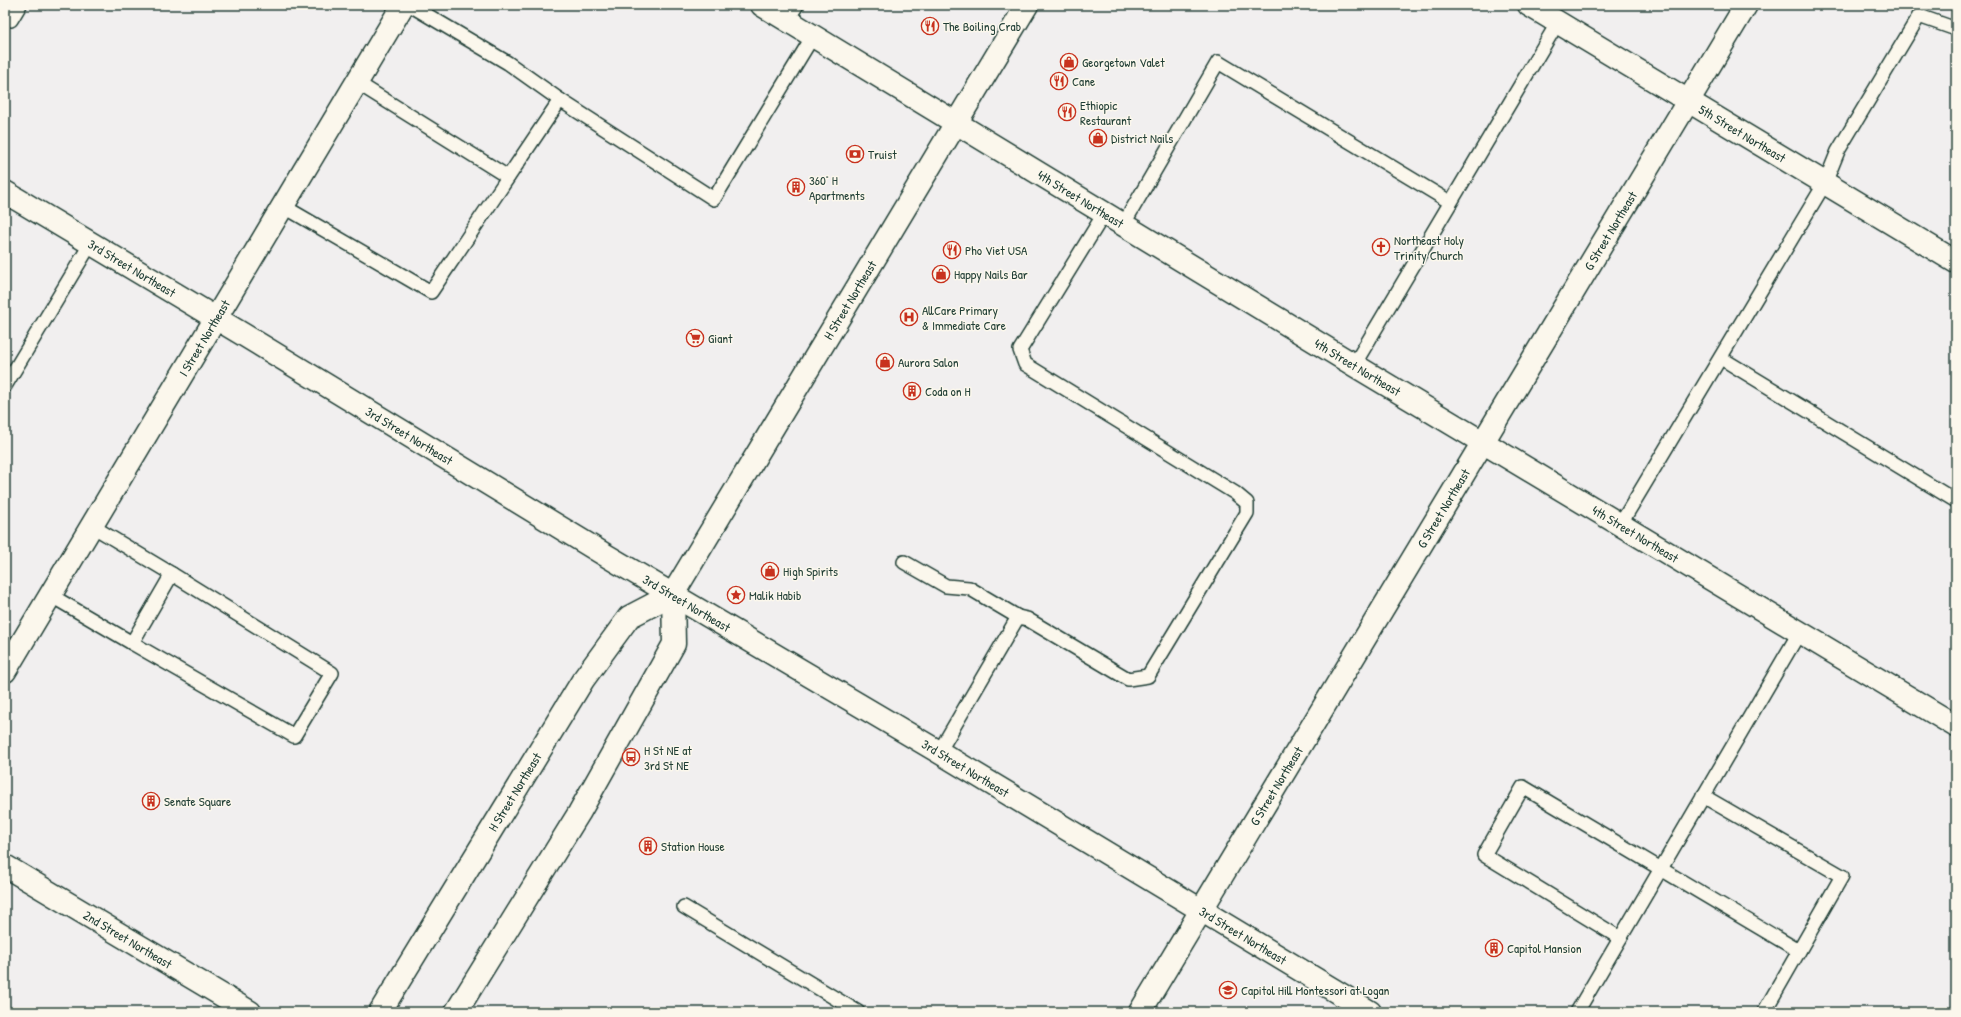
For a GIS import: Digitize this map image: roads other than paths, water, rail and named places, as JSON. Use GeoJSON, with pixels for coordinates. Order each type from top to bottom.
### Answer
{"type":"FeatureCollection","features":[{"type":"Feature","properties":{"kind":"street","name":"I Street Northeast"},"geometry":{"type":"LineString","coordinates":[[5,671],[402,5]]}},
{"type":"Feature","properties":{"kind":"street","name":"4th Street Northeast"},"geometry":{"type":"LineString","coordinates":[[762,5],[792,13],[813,36],[1354,365],[1956,726]]}},
{"type":"Feature","properties":{"kind":"street","name":"H Street Northeast"},"geometry":{"type":"LineString","coordinates":[[380,1012],[569,700],[629,618],[673,594],[1026,5]]}},
{"type":"Feature","properties":{"kind":"street","name":"5th Street Northeast"},"geometry":{"type":"LineString","coordinates":[[1529,5],[1956,262]]}},
{"type":"Feature","properties":{"kind":"street","name":"G Street Northeast"},"geometry":{"type":"LineString","coordinates":[[1140,1012],[1746,5]]}},
{"type":"Feature","properties":{"kind":"street","name":"3rd Street Northeast"},"geometry":{"type":"LineString","coordinates":[[5,192],[1370,1012]]}},
{"type":"Feature","properties":{"kind":"street"},"geometry":{"type":"LineString","coordinates":[[456,1012],[579,813],[674,644],[673,594]]}},
{"type":"Feature","properties":{"kind":"street","name":"2nd Street Northeast"},"geometry":{"type":"LineString","coordinates":[[5,866],[250,1012]]}},
{"type":"Feature","properties":{"kind":"lane"},"geometry":{"type":"LineString","coordinates":[[11,20],[20,5]]}},
{"type":"Feature","properties":{"kind":"lane"},"geometry":{"type":"LineString","coordinates":[[410,5],[508,63],[560,100],[714,199],[813,36]]}},
{"type":"Feature","properties":{"kind":"lane"},"geometry":{"type":"LineString","coordinates":[[1620,525],[1826,183],[1838,151],[1919,16],[1956,29]]}},
{"type":"Feature","properties":{"kind":"lane"},"geometry":{"type":"LineString","coordinates":[[1354,365],[1558,22]]}},
{"type":"Feature","properties":{"kind":"lane"},"geometry":{"type":"LineString","coordinates":[[1123,225],[1218,62],[1450,202]]}},
{"type":"Feature","properties":{"kind":"lane"},"geometry":{"type":"LineString","coordinates":[[356,82],[508,177]]}},
{"type":"Feature","properties":{"kind":"lane"},"geometry":{"type":"LineString","coordinates":[[283,206],[431,292],[560,100]]}},
{"type":"Feature","properties":{"kind":"lane"},"geometry":{"type":"LineString","coordinates":[[904,562],[946,586],[969,588],[1018,617],[1027,619],[1128,679],[1148,676],[1247,513],[1247,503],[1235,493],[1025,364],[1020,350],[1104,214]]}},
{"type":"Feature","properties":{"kind":"lane"},"geometry":{"type":"LineString","coordinates":[[5,386],[91,243]]}},
{"type":"Feature","properties":{"kind":"lane"},"geometry":{"type":"LineString","coordinates":[[1721,358],[1956,501]]}},
{"type":"Feature","properties":{"kind":"lane"},"geometry":{"type":"LineString","coordinates":[[50,595],[294,736],[332,673],[92,526]]}},
{"type":"Feature","properties":{"kind":"lane"},"geometry":{"type":"LineString","coordinates":[[132,643],[172,574]]}},
{"type":"Feature","properties":{"kind":"lane"},"geometry":{"type":"LineString","coordinates":[[939,752],[1018,617]]}},
{"type":"Feature","properties":{"kind":"lane"},"geometry":{"type":"LineString","coordinates":[[1577,1012],[1799,633]]}},
{"type":"Feature","properties":{"kind":"lane"},"geometry":{"type":"LineString","coordinates":[[1620,938],[1484,855],[1522,787],[1798,951]]}},
{"type":"Feature","properties":{"kind":"lane"},"geometry":{"type":"LineString","coordinates":[[1703,796],[1842,876],[1764,1012]]}},
{"type":"Feature","properties":{"kind":"lane"},"geometry":{"type":"LineString","coordinates":[[684,907],[858,1012]]}},
{"type":"Feature","properties":{"kind":"place","name":"The Boiling Crab"},"geometry":{"type":"Point","coordinates":[930,26]}},
{"type":"Feature","properties":{"kind":"place","name":"Georgetown Valet"},"geometry":{"type":"Point","coordinates":[1069,62]}},
{"type":"Feature","properties":{"kind":"place","name":"Cane"},"geometry":{"type":"Point","coordinates":[1059,81]}},
{"type":"Feature","properties":{"kind":"place","name":"Ethiopic Restaurant"},"geometry":{"type":"Point","coordinates":[1067,112]}},
{"type":"Feature","properties":{"kind":"place","name":"District Nails"},"geometry":{"type":"Point","coordinates":[1098,138]}},
{"type":"Feature","properties":{"kind":"place","name":"Truist"},"geometry":{"type":"Point","coordinates":[855,154]}},
{"type":"Feature","properties":{"kind":"place","name":"360° H Apartments"},"geometry":{"type":"Point","coordinates":[796,187]}},
{"type":"Feature","properties":{"kind":"place","name":"Northeast Holy Trinity Church"},"geometry":{"type":"Point","coordinates":[1381,247]}},
{"type":"Feature","properties":{"kind":"place","name":"Pho Viet USA"},"geometry":{"type":"Point","coordinates":[952,250]}},
{"type":"Feature","properties":{"kind":"place","name":"Happy Nails Bar"},"geometry":{"type":"Point","coordinates":[941,274]}},
{"type":"Feature","properties":{"kind":"place","name":"AllCare Primary & Immediate Care"},"geometry":{"type":"Point","coordinates":[909,317]}},
{"type":"Feature","properties":{"kind":"place","name":"Giant"},"geometry":{"type":"Point","coordinates":[695,338]}},
{"type":"Feature","properties":{"kind":"place","name":"Aurora Salon"},"geometry":{"type":"Point","coordinates":[885,362]}},
{"type":"Feature","properties":{"kind":"place","name":"Coda on H"},"geometry":{"type":"Point","coordinates":[912,391]}},
{"type":"Feature","properties":{"kind":"place","name":"High Spirits"},"geometry":{"type":"Point","coordinates":[770,571]}},
{"type":"Feature","properties":{"kind":"place","name":"Malik Habib"},"geometry":{"type":"Point","coordinates":[736,595]}},
{"type":"Feature","properties":{"kind":"place","name":"H St NE at 3rd St NE"},"geometry":{"type":"Point","coordinates":[631,757]}},
{"type":"Feature","properties":{"kind":"place","name":"Senate Square"},"geometry":{"type":"Point","coordinates":[151,801]}},
{"type":"Feature","properties":{"kind":"place","name":"Station House"},"geometry":{"type":"Point","coordinates":[648,846]}},
{"type":"Feature","properties":{"kind":"place","name":"Capitol Mansion"},"geometry":{"type":"Point","coordinates":[1494,948]}},
{"type":"Feature","properties":{"kind":"place","name":"Capitol Hill Montessori at Logan"},"geometry":{"type":"Point","coordinates":[1228,990]}}]}
